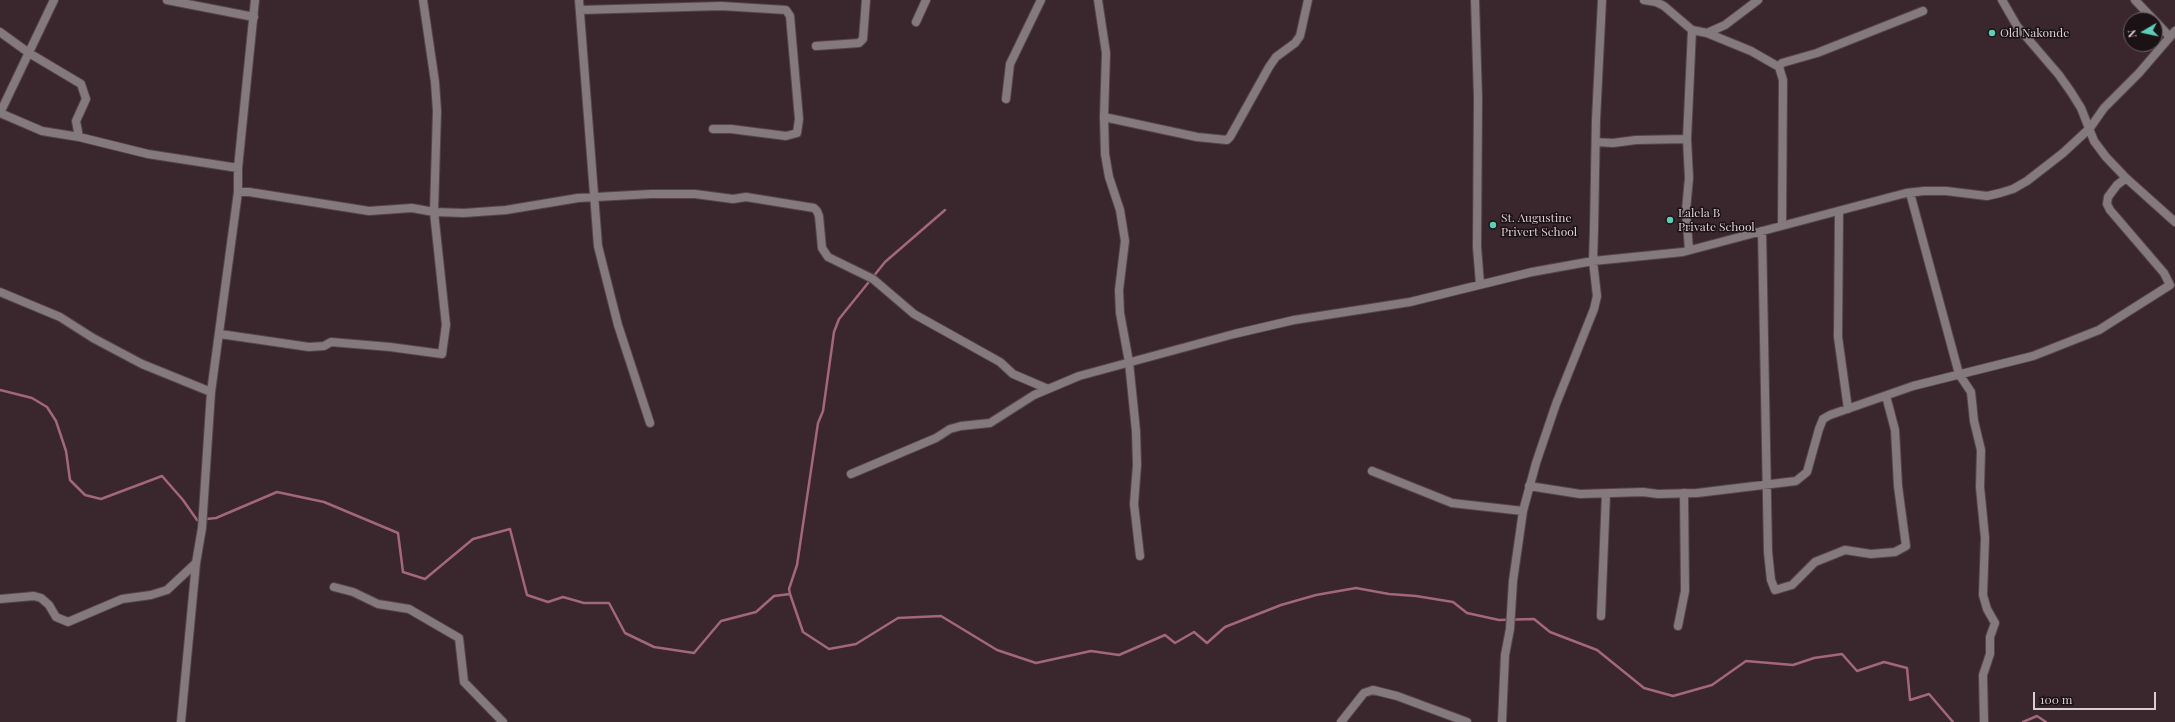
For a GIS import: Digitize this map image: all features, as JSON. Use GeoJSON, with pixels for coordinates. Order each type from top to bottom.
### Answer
{"type":"FeatureCollection","features":[{"type":"Feature","properties":{"kind":"street"},"geometry":{"type":"LineString","coordinates":[[54,0],[0,113],[42,131],[79,137],[148,154],[238,168]]}},
{"type":"Feature","properties":{"kind":"street"},"geometry":{"type":"LineString","coordinates":[[167,0],[254,17]]}},
{"type":"Feature","properties":{"kind":"street"},"geometry":{"type":"LineString","coordinates":[[181,722],[196,563],[202,528],[212,392],[238,192],[238,168],[255,0]]}},
{"type":"Feature","properties":{"kind":"street"},"geometry":{"type":"LineString","coordinates":[[220,334],[309,347],[324,346],[331,342],[390,347],[442,354],[446,325],[434,212],[437,110],[435,82],[423,0]]}},
{"type":"Feature","properties":{"kind":"street"},"geometry":{"type":"LineString","coordinates":[[578,0],[598,246],[618,325],[650,423]]}},
{"type":"Feature","properties":{"kind":"street"},"geometry":{"type":"LineString","coordinates":[[816,46],[859,43],[863,39],[866,0]]}},
{"type":"Feature","properties":{"kind":"street"},"geometry":{"type":"LineString","coordinates":[[916,22],[926,0]]}},
{"type":"Feature","properties":{"kind":"street"},"geometry":{"type":"LineString","coordinates":[[1006,99],[1010,64],[1041,0]]}},
{"type":"Feature","properties":{"kind":"street"},"geometry":{"type":"LineString","coordinates":[[1098,0],[1106,53],[1104,117],[1105,154],[1109,177],[1120,210],[1125,242],[1119,290],[1120,313],[1129,362],[1136,431],[1137,465],[1134,515],[1140,556]]}},
{"type":"Feature","properties":{"kind":"street"},"geometry":{"type":"LineString","coordinates":[[1104,117],[1197,137],[1226,140],[1230,137],[1276,57],[1295,43],[1300,36],[1308,0]]}},
{"type":"Feature","properties":{"kind":"street"},"geometry":{"type":"LineString","coordinates":[[1475,0],[1478,98],[1477,247],[1480,284]]}},
{"type":"Feature","properties":{"kind":"street"},"geometry":{"type":"LineString","coordinates":[[1502,722],[1505,654],[1510,629],[1510,615],[1523,511],[1529,486],[1558,398],[1594,309],[1597,289],[1593,261],[1602,0]]}},
{"type":"Feature","properties":{"kind":"street"},"geometry":{"type":"LineString","coordinates":[[1644,0],[1656,2],[1664,6],[1692,30],[1707,33],[1751,51],[1779,67],[1783,80],[1782,224]]}},
{"type":"Feature","properties":{"kind":"street"},"geometry":{"type":"LineString","coordinates":[[1707,33],[1726,25],[1758,0]]}},
{"type":"Feature","properties":{"kind":"street"},"geometry":{"type":"LineString","coordinates":[[2002,0],[2017,26],[2059,75],[2081,108],[2094,141],[2126,178],[2175,222]]}},
{"type":"Feature","properties":{"kind":"street"},"geometry":{"type":"LineString","coordinates":[[2135,0],[2146,12]]}},
{"type":"Feature","properties":{"kind":"street"},"geometry":{"type":"LineString","coordinates":[[580,10],[721,6],[786,10],[790,16],[799,119],[797,133],[786,136],[731,129],[713,129]]}},
{"type":"Feature","properties":{"kind":"street"},"geometry":{"type":"LineString","coordinates":[[1779,67],[1782,63],[1817,53],[1923,11]]}},
{"type":"Feature","properties":{"kind":"street"},"geometry":{"type":"LineString","coordinates":[[851,474],[936,438],[950,429],[961,426],[990,423],[1029,398],[1079,376],[1294,320],[1410,302],[1480,284],[1593,261],[1689,250],[1762,231],[1782,224],[1910,193],[1946,191],[1986,196],[2013,189],[2044,169],[2090,128],[2104,108],[2139,73],[2173,34],[2163,27]]}},
{"type":"Feature","properties":{"kind":"street"},"geometry":{"type":"LineString","coordinates":[[1689,250],[1686,210],[1688,178],[1687,139],[1692,30]]}},
{"type":"Feature","properties":{"kind":"street"},"geometry":{"type":"LineString","coordinates":[[0,32],[29,53],[81,84],[86,99],[76,122],[79,137]]}},
{"type":"Feature","properties":{"kind":"street"},"geometry":{"type":"LineString","coordinates":[[1596,142],[1613,143],[1636,140],[1687,139]]}},
{"type":"Feature","properties":{"kind":"street"},"geometry":{"type":"LineString","coordinates":[[1529,486],[1580,494],[1643,492],[1684,493],[1768,486],[1796,482],[1807,472],[1814,441],[1823,419],[1830,415],[1913,386],[2033,356],[2099,330],[2173,283],[2110,210],[2107,204],[2108,196],[2126,178]]}},
{"type":"Feature","properties":{"kind":"street"},"geometry":{"type":"LineString","coordinates":[[238,192],[249,192],[356,210],[412,208],[434,212],[464,213],[506,210],[594,196],[695,194],[733,199],[746,197],[814,208],[817,210],[819,216],[822,248],[828,258],[873,279],[914,314],[1000,362],[1014,374],[1048,389]]}},
{"type":"Feature","properties":{"kind":"street"},"geometry":{"type":"LineString","coordinates":[[1910,193],[1959,374],[1971,392],[1974,421],[1981,450],[1980,487],[1985,538],[1983,595],[1986,609],[1995,623],[1990,637],[1990,654],[1983,675],[1984,722]]}},
{"type":"Feature","properties":{"kind":"street"},"geometry":{"type":"LineString","coordinates":[[1839,211],[1838,337],[1848,409]]}},
{"type":"Feature","properties":{"kind":"street"},"geometry":{"type":"LineString","coordinates":[[1762,231],[1763,376],[1768,486],[1768,552],[1771,580],[1775,590],[1792,584],[1815,562],[1846,550],[1871,554],[1895,552],[1906,546],[1898,486],[1895,430],[1886,396]]}},
{"type":"Feature","properties":{"kind":"street"},"geometry":{"type":"LineString","coordinates":[[0,292],[60,317],[93,338],[142,364],[212,392]]}},
{"type":"Feature","properties":{"kind":"street"},"geometry":{"type":"LineString","coordinates":[[1372,471],[1452,503],[1523,511]]}},
{"type":"Feature","properties":{"kind":"street"},"geometry":{"type":"LineString","coordinates":[[1678,626],[1685,591],[1684,493]]}},
{"type":"Feature","properties":{"kind":"street"},"geometry":{"type":"LineString","coordinates":[[1601,616],[1606,494]]}},
{"type":"Feature","properties":{"kind":"street"},"geometry":{"type":"LineString","coordinates":[[0,599],[34,596],[41,598],[49,605],[56,617],[68,622],[122,599],[151,595],[167,590],[196,563]]}},
{"type":"Feature","properties":{"kind":"street"},"geometry":{"type":"LineString","coordinates":[[334,587],[354,592],[378,604],[410,609],[459,638],[464,682],[503,722]]}},
{"type":"Feature","properties":{"kind":"street"},"geometry":{"type":"LineString","coordinates":[[1341,722],[1364,693],[1373,690],[1397,696],[1468,722]]}},
{"type":"Feature","properties":{"kind":"waterway"},"geometry":{"type":"LineString","coordinates":[[790,594],[789,589],[797,565],[818,423],[823,411],[834,332],[839,319],[885,262],[945,210]]}},
{"type":"Feature","properties":{"kind":"waterway"},"geometry":{"type":"LineString","coordinates":[[0,390],[32,398],[47,407],[56,421],[66,451],[70,480],[85,495],[101,499],[162,476],[183,500],[197,520],[216,518],[277,492],[324,502],[398,533],[403,572],[425,579],[473,539],[510,529],[527,595],[548,602],[563,597],[584,603],[609,603],[625,633],[654,647],[694,653],[721,621],[756,612],[774,596],[790,594],[803,632],[829,649],[856,644],[898,618],[941,616],[997,650],[1036,663],[1091,651],[1119,655],[1165,635],[1175,643],[1194,632],[1207,643],[1225,627],[1281,605],[1316,595],[1356,588],[1389,594],[1416,596],[1453,602],[1467,613],[1499,620],[1534,619],[1550,632],[1597,650],[1644,688],[1673,696],[1712,685],[1746,661],[1793,665],[1814,658],[1842,654],[1857,671],[1884,662],[1907,668],[1910,700],[1929,694],[1953,722]]}},
{"type":"Feature","properties":{"kind":"waterway"},"geometry":{"type":"LineString","coordinates":[[2023,722],[2037,716],[2046,722]]}},
{"type":"Feature","properties":{"kind":"place","name":"Old Nakonde"},"geometry":{"type":"Point","coordinates":[1992,33]}},
{"type":"Feature","properties":{"kind":"place","name":"Lalela B Private School"},"geometry":{"type":"Point","coordinates":[1670,220]}},
{"type":"Feature","properties":{"kind":"place","name":"St. Augustine Privert School"},"geometry":{"type":"Point","coordinates":[1493,225]}}]}
